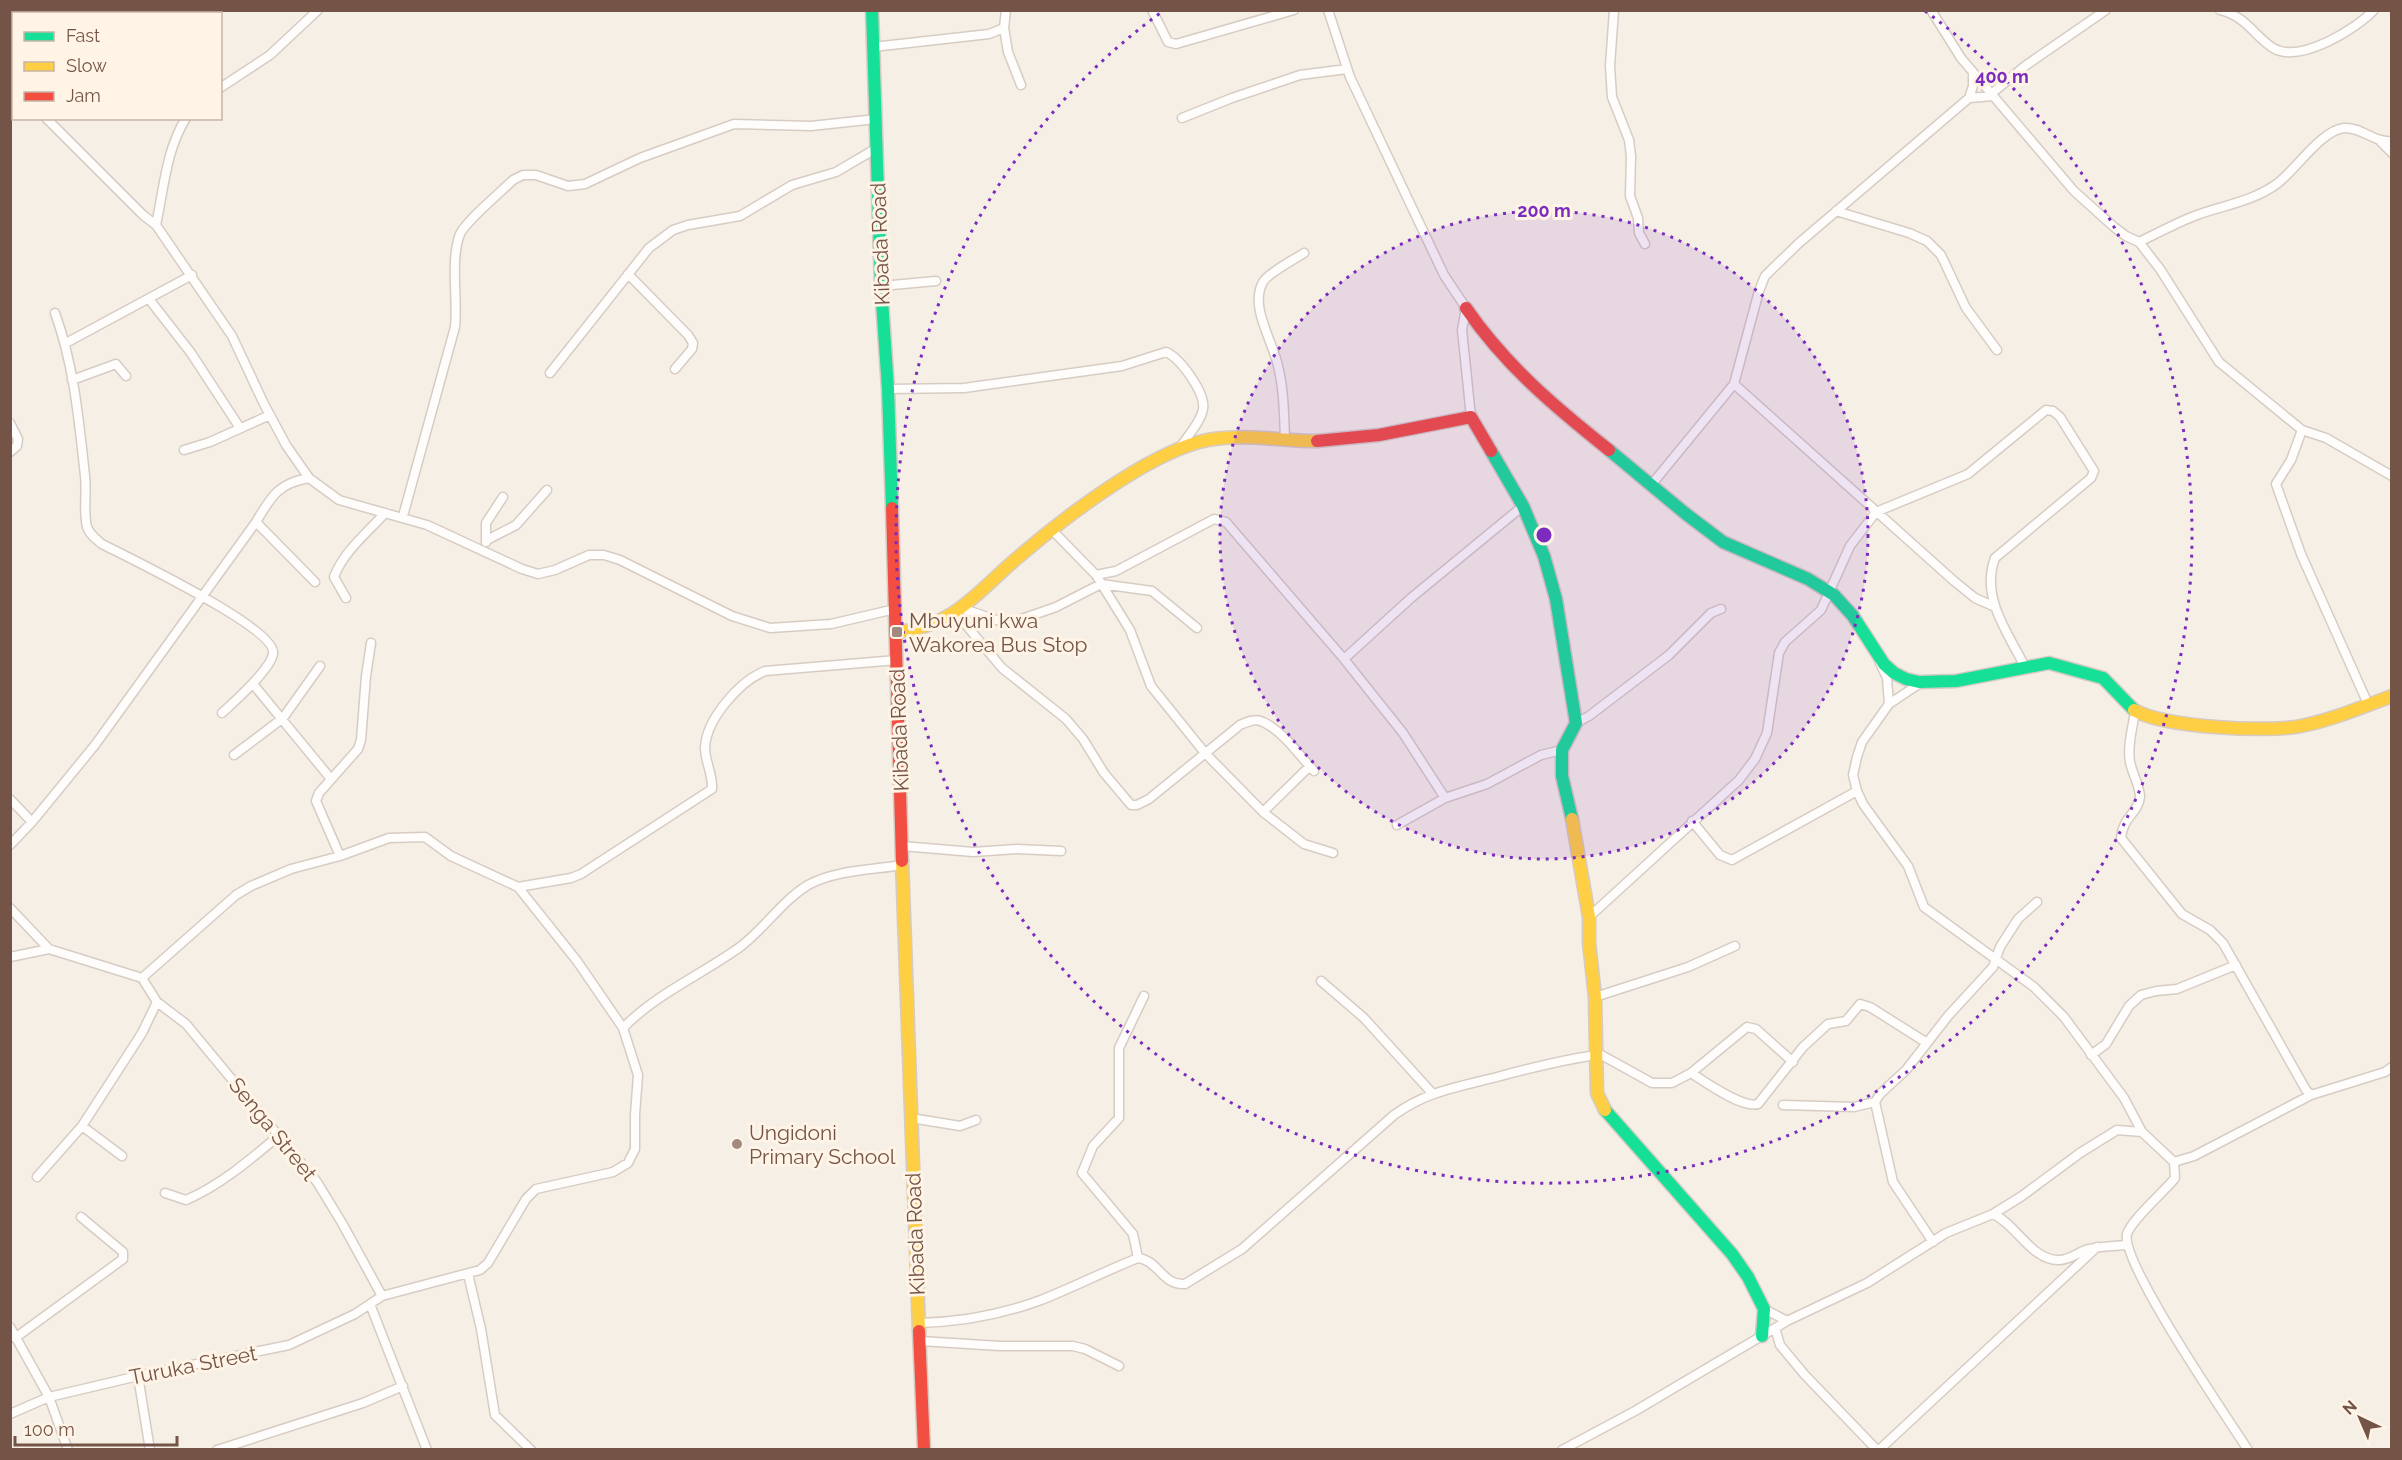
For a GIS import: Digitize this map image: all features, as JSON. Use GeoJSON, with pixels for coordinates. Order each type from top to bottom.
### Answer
{"type":"FeatureCollection","features":[{"type":"Feature","properties":{"kind":"street"},"geometry":{"type":"LineString","coordinates":[[222,87],[270,55],[318,10]]}},
{"type":"Feature","properties":{"kind":"street","name":"Kibada Road"},"geometry":{"type":"LineString","coordinates":[[872,10],[881,286],[888,389],[897,632],[904,958],[924,1449]]}},
{"type":"Feature","properties":{"kind":"street"},"geometry":{"type":"LineString","coordinates":[[1006,10],[1004,28],[1008,52],[1021,84]]}},
{"type":"Feature","properties":{"kind":"street"},"geometry":{"type":"LineString","coordinates":[[1152,10],[1168,42],[1176,44],[1294,10]]}},
{"type":"Feature","properties":{"kind":"street"},"geometry":{"type":"LineString","coordinates":[[1328,10],[1347,69],[1444,274],[1481,333],[1542,394],[1652,484],[1686,516],[1725,543],[1828,591],[1836,597],[1852,616],[1875,651],[1887,678],[1889,704]]}},
{"type":"Feature","properties":{"kind":"street"},"geometry":{"type":"LineString","coordinates":[[1614,10],[1610,66],[1612,97],[1629,140],[1630,196],[1645,244]]}},
{"type":"Feature","properties":{"kind":"street"},"geometry":{"type":"LineString","coordinates":[[1930,10],[1973,73],[2074,191],[2114,227],[2139,242],[2160,269],[2219,362],[2302,430],[2326,438],[2391,476]]}},
{"type":"Feature","properties":{"kind":"street"},"geometry":{"type":"LineString","coordinates":[[1969,98],[1992,95],[2025,66],[2106,10]]}},
{"type":"Feature","properties":{"kind":"street"},"geometry":{"type":"LineString","coordinates":[[2220,10],[2243,20],[2274,48],[2290,52],[2309,49],[2346,32],[2362,23],[2374,10]]}},
{"type":"Feature","properties":{"kind":"street"},"geometry":{"type":"LineString","coordinates":[[873,47],[989,34],[1004,28]]}},
{"type":"Feature","properties":{"kind":"street"},"geometry":{"type":"LineString","coordinates":[[1182,118],[1300,75],[1347,69]]}},
{"type":"Feature","properties":{"kind":"street"},"geometry":{"type":"LineString","coordinates":[[1652,484],[1734,384],[1765,276],[1799,243],[1969,98],[1973,86],[1973,73]]}},
{"type":"Feature","properties":{"kind":"street"},"geometry":{"type":"LineString","coordinates":[[403,516],[455,327],[458,306],[455,264],[461,232],[513,180],[522,175],[536,175],[568,186],[585,184],[640,158],[734,124],[811,126],[876,119]]}},
{"type":"Feature","properties":{"kind":"street"},"geometry":{"type":"LineString","coordinates":[[48,120],[143,215],[156,225],[232,336],[286,445],[309,478],[339,500],[403,516],[428,525],[522,569],[538,574],[555,570],[589,555],[604,555],[620,560],[732,616],[770,628],[831,624],[895,609]]}},
{"type":"Feature","properties":{"kind":"street"},"geometry":{"type":"LineString","coordinates":[[156,225],[169,160],[177,134],[185,120]]}},
{"type":"Feature","properties":{"kind":"street"},"geometry":{"type":"LineString","coordinates":[[2139,242],[2198,215],[2234,205],[2269,188],[2331,132],[2344,128],[2359,130],[2382,142],[2391,153]]}},
{"type":"Feature","properties":{"kind":"street"},"geometry":{"type":"LineString","coordinates":[[2382,142],[2391,141]]}},
{"type":"Feature","properties":{"kind":"street"},"geometry":{"type":"LineString","coordinates":[[550,373],[649,248],[673,230],[688,225],[740,216],[792,184],[836,172],[877,148]]}},
{"type":"Feature","properties":{"kind":"street"},"geometry":{"type":"LineString","coordinates":[[1836,211],[1909,233],[1927,242],[1941,255],[1966,308],[1997,350]]}},
{"type":"Feature","properties":{"kind":"street"},"geometry":{"type":"LineString","coordinates":[[1285,439],[1284,399],[1278,365],[1260,310],[1260,295],[1264,280],[1304,253]]}},
{"type":"Feature","properties":{"kind":"street"},"geometry":{"type":"LineString","coordinates":[[628,274],[688,335],[693,344],[692,349],[675,369]]}},
{"type":"Feature","properties":{"kind":"street"},"geometry":{"type":"LineString","coordinates":[[66,343],[192,275]]}},
{"type":"Feature","properties":{"kind":"street"},"geometry":{"type":"LineString","coordinates":[[881,286],[936,281]]}},
{"type":"Feature","properties":{"kind":"street"},"geometry":{"type":"LineString","coordinates":[[149,299],[191,353],[240,428]]}},
{"type":"Feature","properties":{"kind":"street"},"geometry":{"type":"LineString","coordinates":[[1466,308],[1462,330],[1471,417],[1523,506],[1551,578],[1576,723]]}},
{"type":"Feature","properties":{"kind":"street"},"geometry":{"type":"LineString","coordinates":[[55,313],[66,343],[72,380],[86,479],[87,525],[90,534],[102,544],[202,596],[260,632],[272,645],[273,655],[253,684],[222,713]]}},
{"type":"Feature","properties":{"kind":"street"},"geometry":{"type":"LineString","coordinates":[[888,389],[964,388],[1122,366],[1166,352],[1173,355],[1184,367],[1204,399],[1203,411],[1179,449]]}},
{"type":"Feature","properties":{"kind":"street"},"geometry":{"type":"LineString","coordinates":[[72,380],[116,364],[126,376]]}},
{"type":"Feature","properties":{"kind":"street"},"geometry":{"type":"LineString","coordinates":[[1734,384],[1954,581],[1975,598],[1993,606]]}},
{"type":"Feature","properties":{"kind":"street"},"geometry":{"type":"LineString","coordinates":[[1589,916],[1739,780],[1755,759],[1767,733],[1779,653],[1785,642],[1821,610],[1850,546],[1876,512],[1968,474],[2046,410],[2053,411],[2060,417],[2094,471],[2091,478],[1995,558],[1991,568],[1993,606],[2026,669]]}},
{"type":"Feature","properties":{"kind":"street"},"geometry":{"type":"LineString","coordinates":[[184,450],[210,442],[270,416]]}},
{"type":"Feature","properties":{"kind":"street"},"geometry":{"type":"LineString","coordinates":[[897,632],[914,632],[928,628],[960,611],[1005,568],[1052,530],[1129,478],[1179,449],[1219,438],[1246,435],[1322,441],[1363,438],[1471,417]]}},
{"type":"Feature","properties":{"kind":"street"},"geometry":{"type":"LineString","coordinates":[[10,423],[18,439],[17,446],[10,452]]}},
{"type":"Feature","properties":{"kind":"street"},"geometry":{"type":"LineString","coordinates":[[2302,430],[2291,460],[2276,484],[2301,554],[2368,704]]}},
{"type":"Feature","properties":{"kind":"street"},"geometry":{"type":"LineString","coordinates":[[10,845],[32,822],[95,745],[256,522],[272,496],[294,480],[309,478]]}},
{"type":"Feature","properties":{"kind":"street"},"geometry":{"type":"LineString","coordinates":[[487,540],[516,525],[547,490]]}},
{"type":"Feature","properties":{"kind":"street"},"geometry":{"type":"LineString","coordinates":[[483,550],[487,540],[486,523],[502,497]]}},
{"type":"Feature","properties":{"kind":"street"},"geometry":{"type":"LineString","coordinates":[[1344,659],[1410,598],[1523,506]]}},
{"type":"Feature","properties":{"kind":"street"},"geometry":{"type":"LineString","coordinates":[[346,598],[334,576],[347,552],[385,513]]}},
{"type":"Feature","properties":{"kind":"street"},"geometry":{"type":"LineString","coordinates":[[1096,575],[1116,571],[1214,519],[1226,522],[1344,659],[1403,733],[1445,798]]}},
{"type":"Feature","properties":{"kind":"street"},"geometry":{"type":"LineString","coordinates":[[256,522],[315,582]]}},
{"type":"Feature","properties":{"kind":"street"},"geometry":{"type":"LineString","coordinates":[[1052,530],[1096,575],[1130,630],[1151,686],[1205,753],[1263,812],[1304,844],[1333,853]]}},
{"type":"Feature","properties":{"kind":"street"},"geometry":{"type":"LineString","coordinates":[[960,611],[983,614],[1003,623],[1010,623],[1056,607],[1101,584],[1152,591],[1197,628]]}},
{"type":"Feature","properties":{"kind":"street"},"geometry":{"type":"LineString","coordinates":[[1721,609],[1711,613],[1669,655],[1589,716],[1576,723],[1562,750],[1562,776],[1576,838],[1589,916],[1589,942],[1595,997],[1595,1081],[1602,1106],[1732,1254],[1748,1277],[1764,1309],[1762,1336]]}},
{"type":"Feature","properties":{"kind":"street"},"geometry":{"type":"LineString","coordinates":[[960,611],[1002,668],[1066,719],[1083,739],[1104,773],[1131,805],[1137,805],[1149,799],[1240,725],[1251,720],[1262,721],[1277,731],[1312,769],[1263,812]]}},
{"type":"Feature","properties":{"kind":"street"},"geometry":{"type":"LineString","coordinates":[[340,856],[316,801],[320,793],[358,749],[361,740],[371,643]]}},
{"type":"Feature","properties":{"kind":"street"},"geometry":{"type":"LineString","coordinates":[[518,887],[571,878],[581,874],[708,794],[712,789],[713,778],[705,752],[710,724],[718,712],[753,676],[765,670],[897,660]]}},
{"type":"Feature","properties":{"kind":"street"},"geometry":{"type":"LineString","coordinates":[[1880,662],[1905,679],[1922,682],[1979,678],[2049,663],[2058,664],[2103,678],[2135,711],[2153,719],[2170,722],[2262,728],[2299,727],[2345,714],[2391,696]]}},
{"type":"Feature","properties":{"kind":"street"},"geometry":{"type":"LineString","coordinates":[[234,755],[283,718],[320,666]]}},
{"type":"Feature","properties":{"kind":"street"},"geometry":{"type":"LineString","coordinates":[[1922,682],[1889,704],[1862,742],[1853,775],[1857,791],[1870,815],[1908,866],[1924,907],[1962,936],[1996,957],[2034,987],[2064,1017],[2124,1098],[2142,1132],[2174,1162],[2175,1178],[2130,1227],[2126,1245],[2166,1323],[2248,1449]]}},
{"type":"Feature","properties":{"kind":"street"},"geometry":{"type":"LineString","coordinates":[[253,684],[332,779]]}},
{"type":"Feature","properties":{"kind":"street"},"geometry":{"type":"LineString","coordinates":[[2135,711],[2128,751],[2140,795],[2138,807],[2122,826],[2121,838],[2182,915],[2210,930],[2223,943],[2262,1014],[2311,1095]]}},
{"type":"Feature","properties":{"kind":"street"},"geometry":{"type":"LineString","coordinates":[[1397,825],[1445,798],[1487,784],[1541,755],[1562,750]]}},
{"type":"Feature","properties":{"kind":"street"},"geometry":{"type":"LineString","coordinates":[[1692,821],[1719,855],[1732,860],[1857,791]]}},
{"type":"Feature","properties":{"kind":"street"},"geometry":{"type":"LineString","coordinates":[[10,799],[32,822]]}},
{"type":"Feature","properties":{"kind":"street"},"geometry":{"type":"LineString","coordinates":[[10,957],[49,949],[142,978],[236,895],[251,886],[291,869],[340,856],[389,838],[425,837],[451,856],[518,887],[577,961],[623,1028],[638,1075],[635,1149],[628,1163],[613,1172],[536,1189],[526,1199],[488,1263],[480,1270],[468,1274],[481,1329],[495,1415],[531,1449]]}},
{"type":"Feature","properties":{"kind":"street"},"geometry":{"type":"LineString","coordinates":[[902,846],[972,852],[1017,849],[1061,851]]}},
{"type":"Feature","properties":{"kind":"street"},"geometry":{"type":"LineString","coordinates":[[623,1028],[640,1010],[741,946],[808,885],[836,875],[902,865]]}},
{"type":"Feature","properties":{"kind":"street"},"geometry":{"type":"LineString","coordinates":[[1783,1105],[1854,1107],[1875,1102],[1993,967],[1996,957],[2018,919],[2037,902]]}},
{"type":"Feature","properties":{"kind":"street"},"geometry":{"type":"LineString","coordinates":[[10,908],[49,949]]}},
{"type":"Feature","properties":{"kind":"street"},"geometry":{"type":"LineString","coordinates":[[1595,997],[1688,967],[1735,946]]}},
{"type":"Feature","properties":{"kind":"street"},"geometry":{"type":"LineString","coordinates":[[2091,1055],[2106,1044],[2129,1006],[2141,995],[2176,989],[2236,965]]}},
{"type":"Feature","properties":{"kind":"street","name":"Senga Street"},"geometry":{"type":"LineString","coordinates":[[142,978],[157,1002],[186,1024],[317,1182],[382,1296]]}},
{"type":"Feature","properties":{"kind":"street"},"geometry":{"type":"LineString","coordinates":[[1321,981],[1364,1018],[1432,1093]]}},
{"type":"Feature","properties":{"kind":"street"},"geometry":{"type":"LineString","coordinates":[[1138,1258],[1133,1234],[1082,1173],[1093,1146],[1119,1118],[1119,1048],[1144,996]]}},
{"type":"Feature","properties":{"kind":"street"},"geometry":{"type":"LineString","coordinates":[[38,1177],[82,1126],[142,1034],[157,1002]]}},
{"type":"Feature","properties":{"kind":"street"},"geometry":{"type":"LineString","coordinates":[[1691,1073],[1740,1102],[1753,1106],[1758,1104],[1803,1047],[1828,1024],[1846,1021],[1860,1004],[1870,1007],[1927,1044]]}},
{"type":"Feature","properties":{"kind":"street"},"geometry":{"type":"LineString","coordinates":[[919,1323],[943,1322],[1015,1309],[1138,1258],[1145,1259],[1170,1282],[1177,1285],[1185,1284],[1242,1249],[1394,1115],[1412,1102],[1432,1093],[1596,1053],[1652,1083],[1672,1083],[1691,1073],[1747,1027],[1756,1029],[1793,1062]]}},
{"type":"Feature","properties":{"kind":"street"},"geometry":{"type":"LineString","coordinates":[[2174,1162],[2194,1156],[2311,1095],[2391,1067]]}},
{"type":"Feature","properties":{"kind":"street"},"geometry":{"type":"LineString","coordinates":[[1875,1102],[1893,1182],[1933,1242]]}},
{"type":"Feature","properties":{"kind":"street"},"geometry":{"type":"LineString","coordinates":[[911,1118],[960,1126],[976,1120]]}},
{"type":"Feature","properties":{"kind":"street"},"geometry":{"type":"LineString","coordinates":[[82,1126],[122,1156]]}},
{"type":"Feature","properties":{"kind":"street"},"geometry":{"type":"LineString","coordinates":[[1562,1449],[1635,1411],[1775,1328],[1867,1283],[1952,1231],[1993,1214],[2117,1130],[2142,1132]]}},
{"type":"Feature","properties":{"kind":"street"},"geometry":{"type":"LineString","coordinates":[[165,1193],[186,1200],[199,1194],[259,1153],[278,1137]]}},
{"type":"Feature","properties":{"kind":"street"},"geometry":{"type":"LineString","coordinates":[[1993,1214],[2013,1227],[2036,1251],[2049,1259],[2067,1259],[2087,1249],[2126,1245]]}},
{"type":"Feature","properties":{"kind":"street"},"geometry":{"type":"LineString","coordinates":[[15,1338],[123,1259],[123,1251],[81,1217]]}},
{"type":"Feature","properties":{"kind":"street"},"geometry":{"type":"LineString","coordinates":[[1775,1328],[1779,1345],[1804,1374],[1878,1449],[2097,1247]]}},
{"type":"Feature","properties":{"kind":"street","name":"Turuka Street"},"geometry":{"type":"LineString","coordinates":[[10,1414],[49,1397],[289,1345],[344,1319],[382,1296],[468,1274]]}},
{"type":"Feature","properties":{"kind":"street"},"geometry":{"type":"LineString","coordinates":[[370,1304],[428,1449]]}},
{"type":"Feature","properties":{"kind":"street"},"geometry":{"type":"LineString","coordinates":[[1764,1309],[1787,1322]]}},
{"type":"Feature","properties":{"kind":"street"},"geometry":{"type":"LineString","coordinates":[[10,1328],[49,1397],[68,1449]]}},
{"type":"Feature","properties":{"kind":"street"},"geometry":{"type":"LineString","coordinates":[[920,1341],[1000,1346],[1073,1346],[1085,1349],[1119,1366]]}},
{"type":"Feature","properties":{"kind":"street"},"geometry":{"type":"LineString","coordinates":[[138,1376],[150,1449]]}},
{"type":"Feature","properties":{"kind":"street"},"geometry":{"type":"LineString","coordinates":[[217,1449],[363,1403],[403,1386]]}},
{"type":"Feature","properties":{"kind":"shaded area"},"geometry":{"type":"Polygon","coordinates":[[[140,10],[221,11],[220,12],[139,12],[140,10]]]}},
{"type":"Feature","properties":{"kind":"traffic: fast"},"geometry":{"type":"LineString","coordinates":[[872,10],[881,286],[888,389],[892,508]]}},
{"type":"Feature","properties":{"kind":"traffic: fast"},"geometry":{"type":"LineString","coordinates":[[1609,450],[1723,542],[1808,579],[1834,595],[1853,616],[1884,664],[1894,673],[1906,679],[1919,682],[1956,681],[2049,663],[2103,678],[2134,710]]}},
{"type":"Feature","properties":{"kind":"traffic: fast"},"geometry":{"type":"LineString","coordinates":[[1491,451],[1523,506],[1544,556],[1556,599],[1576,723],[1562,750],[1562,776],[1572,819]]}},
{"type":"Feature","properties":{"kind":"traffic: fast"},"geometry":{"type":"LineString","coordinates":[[1605,1110],[1732,1254],[1748,1277],[1764,1309],[1762,1336]]}},
{"type":"Feature","properties":{"kind":"traffic: slow"},"geometry":{"type":"LineString","coordinates":[[897,632],[918,628],[952,614],[1082,506],[1130,474],[1177,450],[1199,442],[1228,438],[1317,441]]}},
{"type":"Feature","properties":{"kind":"traffic: slow"},"geometry":{"type":"LineString","coordinates":[[2134,710],[2167,721],[2190,724],[2216,727],[2285,728],[2324,720],[2392,696]]}},
{"type":"Feature","properties":{"kind":"traffic: slow"},"geometry":{"type":"LineString","coordinates":[[1572,819],[1589,917],[1589,942],[1595,997],[1597,1093],[1605,1110]]}},
{"type":"Feature","properties":{"kind":"traffic: slow"},"geometry":{"type":"LineString","coordinates":[[902,861],[919,1331]]}},
{"type":"Feature","properties":{"kind":"traffic: jam"},"geometry":{"type":"LineString","coordinates":[[1466,308],[1514,367],[1569,418],[1609,450]]}},
{"type":"Feature","properties":{"kind":"traffic: jam"},"geometry":{"type":"LineString","coordinates":[[1317,441],[1379,435],[1471,417],[1491,451]]}},
{"type":"Feature","properties":{"kind":"traffic: jam"},"geometry":{"type":"LineString","coordinates":[[892,508],[902,861]]}},
{"type":"Feature","properties":{"kind":"traffic: jam"},"geometry":{"type":"LineString","coordinates":[[919,1331],[924,1450]]}},
{"type":"Feature","properties":{"kind":"place","name":"Mbuyuni kwa Wakorea Bus Stop"},"geometry":{"type":"Point","coordinates":[897,632]}},
{"type":"Feature","properties":{"kind":"place","name":"Ungidoni Primary School"},"geometry":{"type":"Point","coordinates":[737,1144]}}]}
